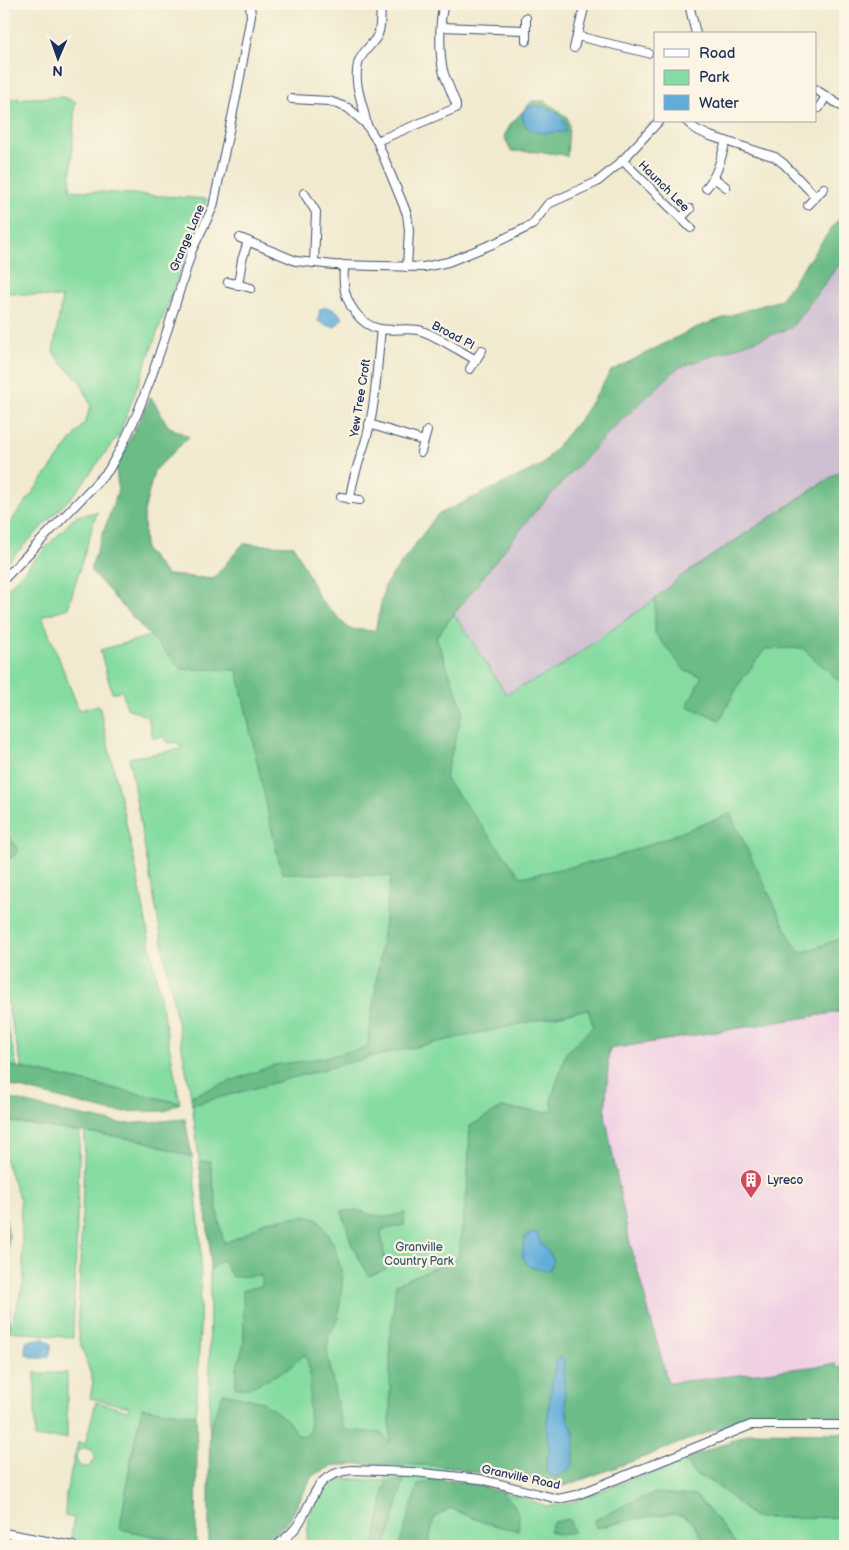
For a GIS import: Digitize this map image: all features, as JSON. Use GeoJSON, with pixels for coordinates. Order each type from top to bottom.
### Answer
{"type":"FeatureCollection","features":[{"type":"Feature","properties":{"kind":"street","name":"Grange Lane"},"geometry":{"type":"LineString","coordinates":[[4,579],[108,471],[123,444],[151,378],[192,250],[213,207],[237,94],[251,16],[250,4]]}},
{"type":"Feature","properties":{"kind":"street"},"geometry":{"type":"LineString","coordinates":[[367,126],[358,92],[358,63],[377,37],[381,4]]}},
{"type":"Feature","properties":{"kind":"street"},"geometry":{"type":"LineString","coordinates":[[377,141],[456,108],[441,60],[441,29],[444,4]]}},
{"type":"Feature","properties":{"kind":"street"},"geometry":{"type":"LineString","coordinates":[[574,48],[585,4]]}},
{"type":"Feature","properties":{"kind":"street"},"geometry":{"type":"LineString","coordinates":[[689,4],[696,32]]}},
{"type":"Feature","properties":{"kind":"street"},"geometry":{"type":"LineString","coordinates":[[526,18],[526,41]]}},
{"type":"Feature","properties":{"kind":"street"},"geometry":{"type":"LineString","coordinates":[[441,29],[526,30]]}},
{"type":"Feature","properties":{"kind":"street"},"geometry":{"type":"LineString","coordinates":[[577,36],[648,52]]}},
{"type":"Feature","properties":{"kind":"street"},"geometry":{"type":"LineString","coordinates":[[626,57],[628,48]]}},
{"type":"Feature","properties":{"kind":"street"},"geometry":{"type":"LineString","coordinates":[[816,91],[841,106]]}},
{"type":"Feature","properties":{"kind":"street"},"geometry":{"type":"LineString","coordinates":[[819,108],[826,96]]}},
{"type":"Feature","properties":{"kind":"street"},"geometry":{"type":"LineString","coordinates":[[292,99],[329,101],[348,108],[367,126],[377,141],[407,214],[407,267]]}},
{"type":"Feature","properties":{"kind":"street"},"geometry":{"type":"LineString","coordinates":[[238,284],[244,240],[296,261],[314,263],[424,267],[448,262],[495,243],[532,225],[548,204],[597,182],[622,160],[659,122]]}},
{"type":"Feature","properties":{"kind":"street"},"geometry":{"type":"LineString","coordinates":[[687,122],[697,130],[775,157],[816,197]]}},
{"type":"Feature","properties":{"kind":"street"},"geometry":{"type":"LineString","coordinates":[[706,188],[714,178],[726,141]]}},
{"type":"Feature","properties":{"kind":"street","name":"Haunch Lee"},"geometry":{"type":"LineString","coordinates":[[622,160],[691,228]]}},
{"type":"Feature","properties":{"kind":"street"},"geometry":{"type":"LineString","coordinates":[[714,178],[726,187]]}},
{"type":"Feature","properties":{"kind":"street"},"geometry":{"type":"LineString","coordinates":[[808,205],[824,188]]}},
{"type":"Feature","properties":{"kind":"street"},"geometry":{"type":"LineString","coordinates":[[304,193],[316,212],[314,263]]}},
{"type":"Feature","properties":{"kind":"street"},"geometry":{"type":"LineString","coordinates":[[681,218],[690,209]]}},
{"type":"Feature","properties":{"kind":"street","name":"Broad Pl"},"geometry":{"type":"LineString","coordinates":[[344,265],[346,295],[358,318],[370,326],[381,329],[420,330],[476,360]]}},
{"type":"Feature","properties":{"kind":"street"},"geometry":{"type":"LineString","coordinates":[[228,282],[251,288]]}},
{"type":"Feature","properties":{"kind":"street","name":"Yew Tree Croft"},"geometry":{"type":"LineString","coordinates":[[350,499],[351,483],[370,424],[381,329]]}},
{"type":"Feature","properties":{"kind":"street"},"geometry":{"type":"LineString","coordinates":[[470,369],[482,350]]}},
{"type":"Feature","properties":{"kind":"street"},"geometry":{"type":"LineString","coordinates":[[370,424],[424,441]]}},
{"type":"Feature","properties":{"kind":"street"},"geometry":{"type":"LineString","coordinates":[[421,452],[427,432]]}},
{"type":"Feature","properties":{"kind":"street"},"geometry":{"type":"LineString","coordinates":[[340,498],[360,500]]}},
{"type":"Feature","properties":{"kind":"street","name":"Granville Road"},"geometry":{"type":"LineString","coordinates":[[277,1546],[298,1525],[323,1479],[341,1471],[413,1472],[480,1479],[558,1499],[577,1495],[751,1425],[845,1425]]}},
{"type":"Feature","properties":{"kind":"street"},"geometry":{"type":"LineString","coordinates":[[4,1533],[73,1546]]}},
{"type":"Feature","properties":{"kind":"shaded area"},"geometry":{"type":"Polygon","coordinates":[[[845,257],[845,468],[680,577],[655,599],[557,669],[506,694],[454,614],[532,515],[611,430],[678,368],[791,328],[845,257]]]}},
{"type":"Feature","properties":{"kind":"shaded area","name":"Lyreco"},"geometry":{"type":"Polygon","coordinates":[[[845,1011],[845,1367],[837,1368],[835,1364],[668,1383],[628,1235],[605,1115],[609,1049],[845,1011]]]}},
{"type":"Feature","properties":{"kind":"green space"},"geometry":{"type":"Polygon","coordinates":[[[4,46],[8,99],[62,97],[75,101],[70,190],[207,199],[120,433],[77,491],[4,566],[4,531],[85,422],[91,406],[80,381],[62,364],[53,352],[62,298],[4,292],[4,46]]]}},
{"type":"Feature","properties":{"kind":"green space"},"geometry":{"type":"Polygon","coordinates":[[[532,101],[545,101],[567,117],[569,125],[567,157],[542,152],[511,151],[504,136],[511,124],[532,101]],[[533,106],[522,113],[529,128],[548,133],[552,132],[564,121],[550,109],[533,106]]]}},
{"type":"Feature","properties":{"kind":"green space","name":"Granville Country Park"},"geometry":{"type":"Polygon","coordinates":[[[845,212],[845,257],[791,328],[678,368],[611,430],[532,515],[436,637],[463,710],[445,778],[521,877],[613,858],[730,814],[792,941],[801,953],[845,937],[845,1011],[609,1049],[605,1115],[628,1235],[668,1383],[836,1364],[837,1368],[845,1367],[845,1416],[752,1415],[556,1489],[446,1466],[334,1465],[312,1476],[291,1517],[268,1542],[209,1546],[210,1427],[223,1393],[263,1402],[287,1420],[298,1435],[306,1436],[310,1429],[310,1371],[305,1354],[288,1369],[254,1386],[243,1389],[235,1387],[237,1367],[244,1344],[243,1290],[262,1286],[261,1275],[232,1277],[222,1260],[210,1270],[210,1244],[199,1162],[210,1161],[224,1243],[242,1236],[266,1221],[305,1216],[319,1220],[333,1243],[343,1275],[338,1320],[329,1335],[327,1351],[340,1419],[344,1430],[381,1433],[390,1443],[390,1337],[396,1284],[458,1258],[467,1193],[470,1126],[502,1108],[546,1112],[554,1110],[551,1101],[566,1053],[593,1026],[588,1009],[366,1058],[192,1105],[191,1096],[274,1065],[310,1060],[367,1048],[391,876],[282,873],[237,670],[181,669],[90,570],[116,496],[118,488],[116,467],[151,397],[168,426],[189,437],[154,471],[144,512],[145,550],[167,575],[213,579],[243,544],[294,546],[319,598],[349,629],[375,631],[385,585],[437,515],[542,465],[583,415],[611,371],[695,328],[780,300],[845,212]]]}},
{"type":"Feature","properties":{"kind":"green space","name":"Granville Country Park"},"geometry":{"type":"Polygon","coordinates":[[[845,468],[845,1011],[609,1049],[605,1115],[628,1235],[649,1455],[556,1489],[446,1466],[434,1517],[450,1508],[483,1522],[517,1531],[518,1517],[516,1508],[499,1491],[546,1506],[563,1505],[684,1460],[693,1473],[717,1485],[755,1518],[840,1517],[840,1546],[736,1546],[714,1516],[655,1493],[595,1520],[674,1514],[684,1516],[692,1521],[706,1546],[306,1546],[310,1511],[325,1485],[340,1478],[385,1481],[386,1464],[334,1465],[312,1476],[291,1517],[268,1542],[209,1546],[210,1244],[191,1096],[129,758],[181,749],[178,742],[167,743],[164,737],[153,738],[148,717],[127,708],[122,691],[112,693],[100,650],[150,636],[111,594],[149,554],[167,575],[213,579],[243,544],[294,546],[319,598],[349,629],[463,710],[436,637],[454,614],[506,694],[557,669],[655,599],[680,577],[845,468]]]}},
{"type":"Feature","properties":{"kind":"green space"},"geometry":{"type":"Polygon","coordinates":[[[845,468],[845,686],[802,648],[765,649],[739,684],[720,720],[687,706],[702,676],[685,671],[655,633],[655,599],[680,577],[845,468]]]}},
{"type":"Feature","properties":{"kind":"green space"},"geometry":{"type":"Polygon","coordinates":[[[97,512],[68,608],[42,616],[79,710],[99,705],[135,863],[180,1103],[22,1068],[4,990],[4,592],[76,516],[97,512]]]}},
{"type":"Feature","properties":{"kind":"green space"},"geometry":{"type":"Polygon","coordinates":[[[4,829],[19,851],[6,862],[4,862],[4,829]]]}},
{"type":"Feature","properties":{"kind":"green space"},"geometry":{"type":"Polygon","coordinates":[[[4,1012],[17,1067],[4,1065],[4,1012]]]}},
{"type":"Feature","properties":{"kind":"green space"},"geometry":{"type":"Polygon","coordinates":[[[4,1065],[180,1103],[165,1111],[113,1112],[4,1084],[4,1065]]]}},
{"type":"Feature","properties":{"kind":"green space"},"geometry":{"type":"Polygon","coordinates":[[[4,1097],[62,1112],[124,1124],[185,1119],[192,1157],[141,1140],[4,1121],[4,1097]]]}},
{"type":"Feature","properties":{"kind":"green space"},"geometry":{"type":"Polygon","coordinates":[[[4,1121],[80,1132],[73,1338],[9,1331],[24,1281],[20,1200],[4,1156],[4,1121]]]}},
{"type":"Feature","properties":{"kind":"green space"},"geometry":{"type":"Polygon","coordinates":[[[85,1132],[141,1140],[192,1157],[201,1244],[196,1415],[142,1408],[131,1459],[120,1529],[196,1546],[100,1546],[70,1542],[74,1518],[65,1516],[66,1494],[78,1442],[85,1444],[96,1402],[128,1411],[129,1407],[90,1398],[93,1381],[79,1340],[85,1132]],[[86,1448],[80,1450],[76,1455],[77,1461],[82,1467],[90,1466],[95,1459],[92,1451],[86,1448]]]}},
{"type":"Feature","properties":{"kind":"green space"},"geometry":{"type":"Polygon","coordinates":[[[4,1206],[9,1236],[6,1279],[11,1280],[9,1331],[4,1335],[4,1206]]]}},
{"type":"Feature","properties":{"kind":"green space"},"geometry":{"type":"Polygon","coordinates":[[[358,1210],[381,1216],[392,1216],[405,1212],[404,1225],[381,1230],[386,1269],[369,1276],[351,1243],[342,1211],[358,1210]]]}},
{"type":"Feature","properties":{"kind":"green space"},"geometry":{"type":"Polygon","coordinates":[[[35,1373],[67,1373],[67,1438],[35,1438],[35,1373]]]}},
{"type":"Feature","properties":{"kind":"green space"},"geometry":{"type":"Polygon","coordinates":[[[142,1408],[196,1415],[196,1545],[120,1529],[131,1459],[142,1408]]]}},
{"type":"Feature","properties":{"kind":"green space"},"geometry":{"type":"Polygon","coordinates":[[[752,1432],[845,1433],[845,1517],[755,1518],[717,1485],[693,1473],[684,1460],[752,1432]]]}},
{"type":"Feature","properties":{"kind":"green space"},"geometry":{"type":"Polygon","coordinates":[[[433,1479],[462,1482],[499,1491],[514,1504],[519,1516],[518,1531],[483,1522],[450,1508],[434,1518],[428,1546],[399,1546],[418,1485],[433,1479]]]}},
{"type":"Feature","properties":{"kind":"green space"},"geometry":{"type":"Polygon","coordinates":[[[404,1480],[386,1546],[374,1546],[386,1482],[404,1480]]]}},
{"type":"Feature","properties":{"kind":"green space"},"geometry":{"type":"Polygon","coordinates":[[[655,1493],[696,1496],[714,1516],[736,1546],[706,1546],[695,1525],[688,1518],[676,1514],[653,1516],[596,1528],[595,1520],[655,1493]]]}},
{"type":"Feature","properties":{"kind":"green space"},"geometry":{"type":"Polygon","coordinates":[[[569,1519],[574,1532],[560,1535],[549,1531],[554,1522],[569,1519]]]}},
{"type":"Feature","properties":{"kind":"water"},"geometry":{"type":"Polygon","coordinates":[[[528,107],[551,109],[556,112],[563,120],[565,132],[544,133],[527,127],[522,113],[528,107]]]}},
{"type":"Feature","properties":{"kind":"water"},"geometry":{"type":"Polygon","coordinates":[[[327,307],[337,311],[343,318],[335,327],[318,321],[320,309],[327,307]]]}},
{"type":"Feature","properties":{"kind":"water"},"geometry":{"type":"Polygon","coordinates":[[[534,1233],[538,1234],[542,1244],[554,1260],[550,1269],[545,1271],[533,1268],[523,1258],[526,1236],[534,1233]]]}},
{"type":"Feature","properties":{"kind":"water"},"geometry":{"type":"Polygon","coordinates":[[[44,1339],[51,1344],[49,1356],[38,1358],[27,1355],[25,1351],[26,1342],[44,1339]]]}},
{"type":"Feature","properties":{"kind":"water"},"geometry":{"type":"Polygon","coordinates":[[[558,1357],[564,1360],[568,1420],[574,1432],[575,1448],[571,1467],[555,1477],[546,1471],[546,1459],[549,1453],[547,1427],[552,1381],[558,1357]]]}},
{"type":"Feature","properties":{"kind":"place","name":"Lyreco"},"geometry":{"type":"Point","coordinates":[751,1199]}}]}
